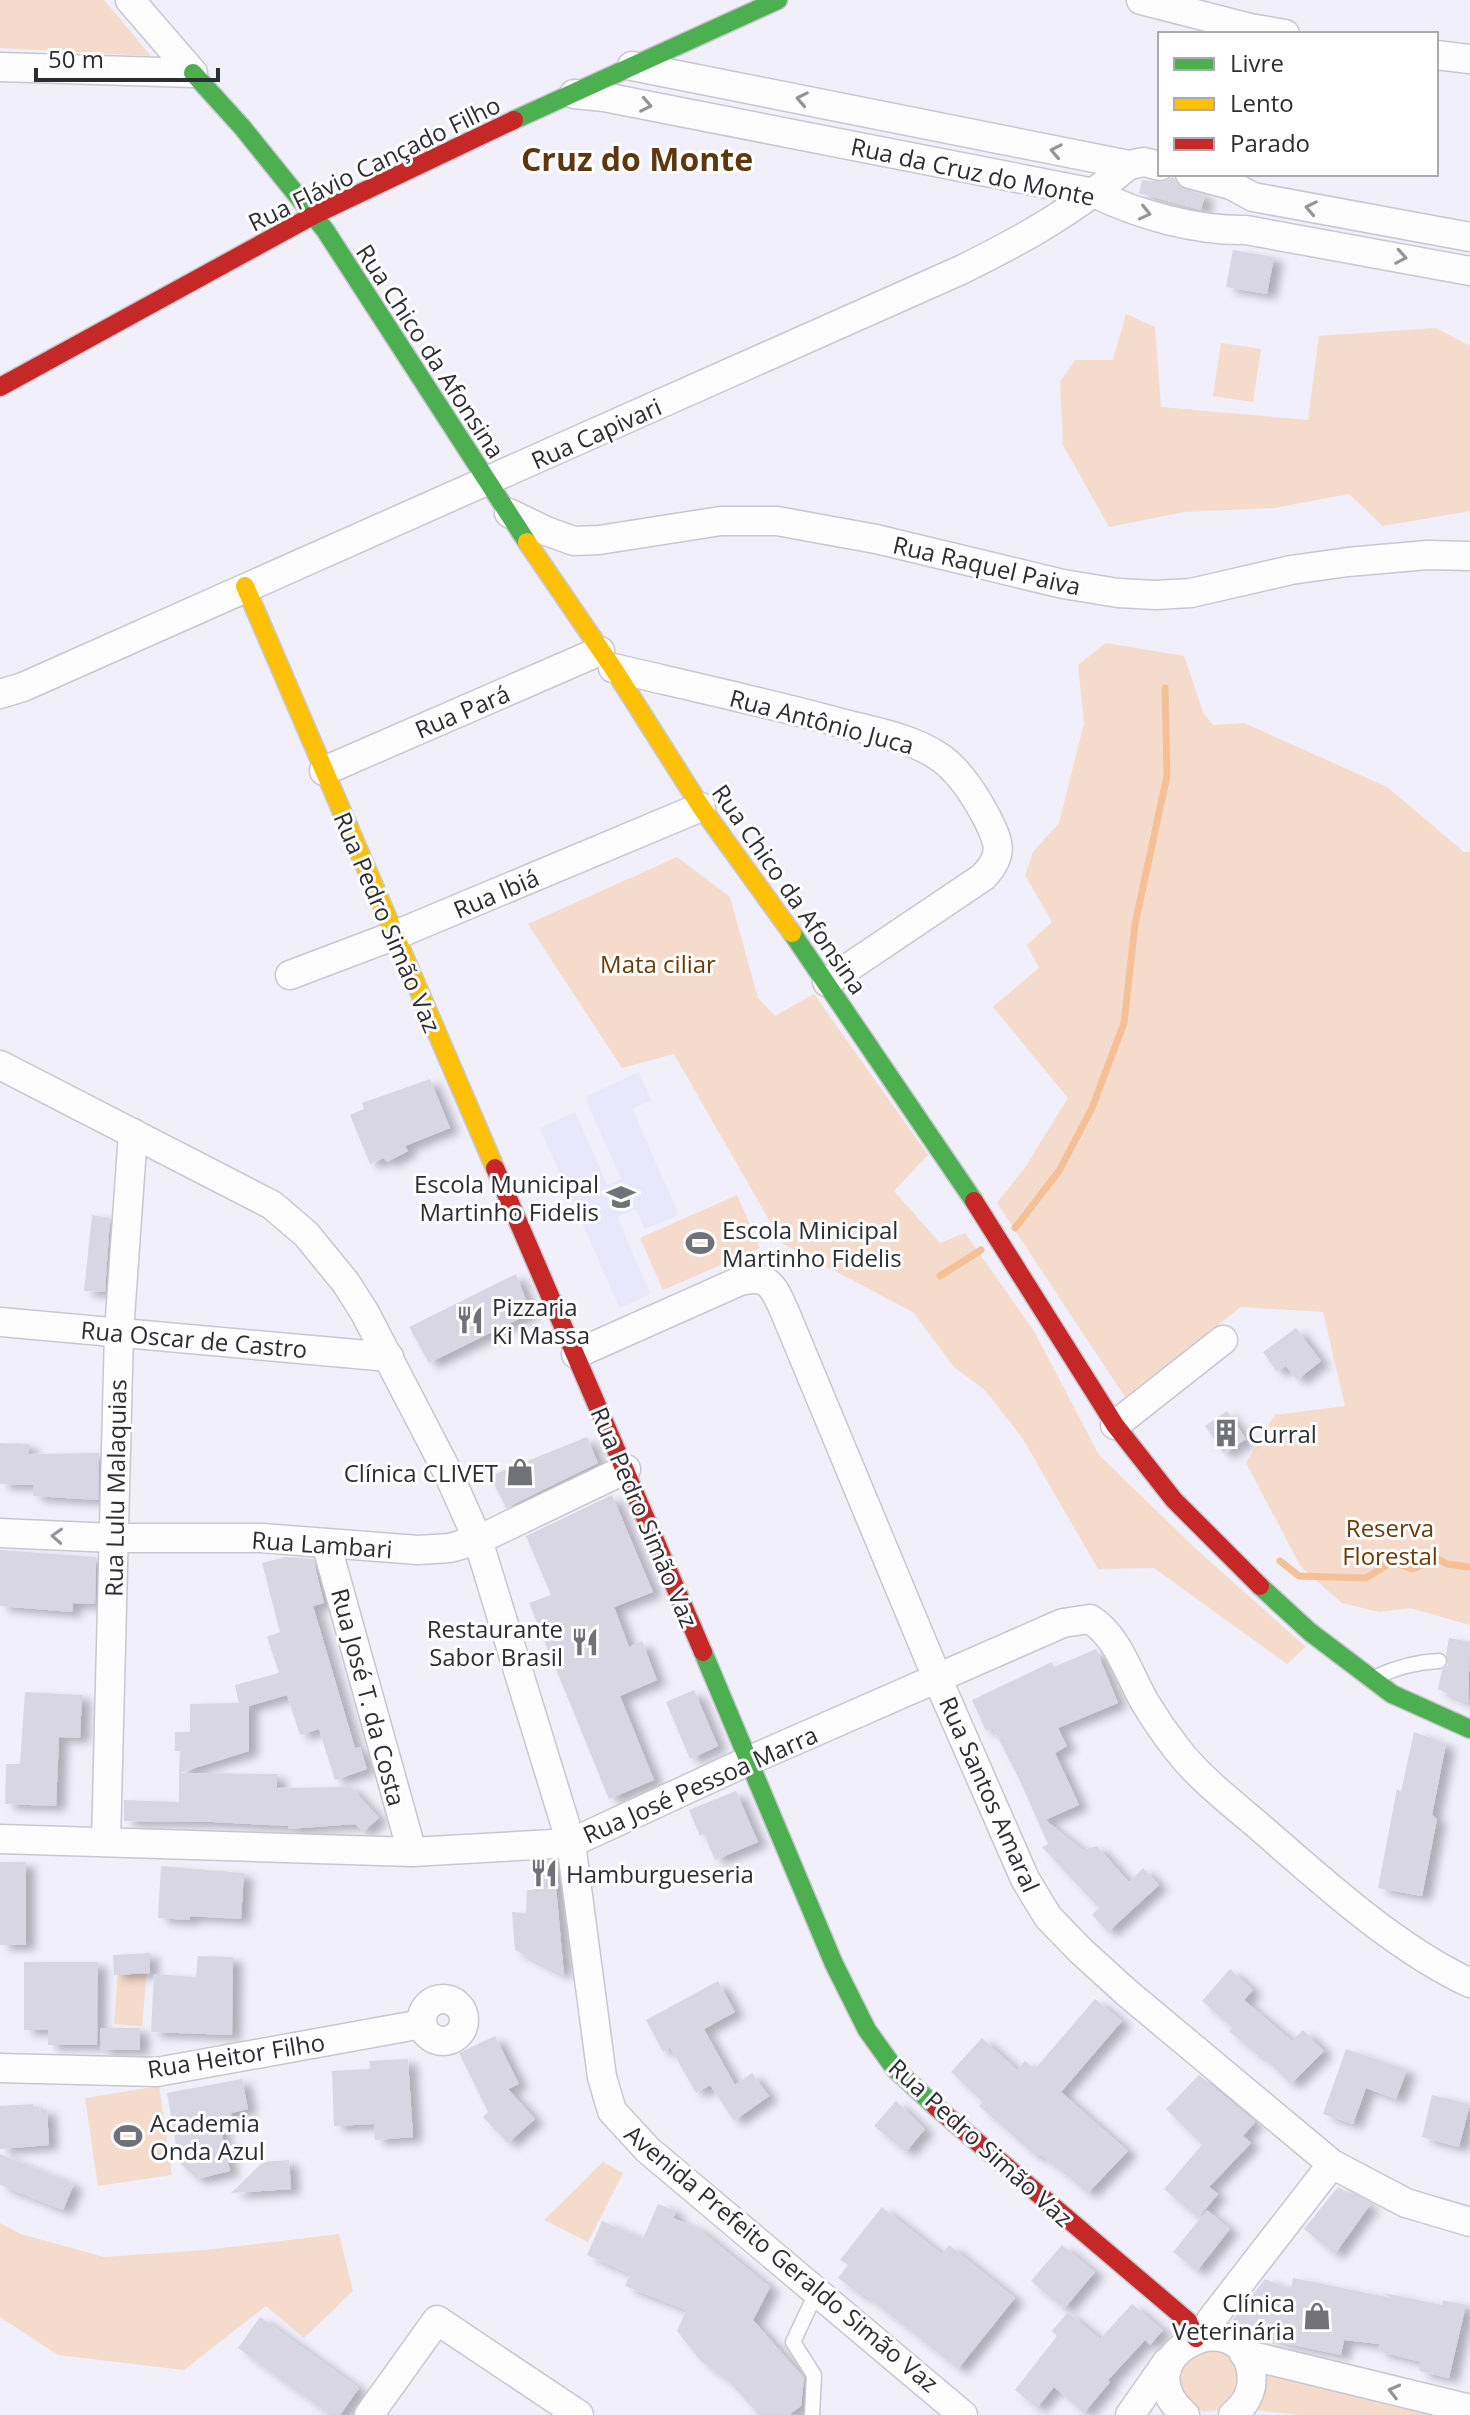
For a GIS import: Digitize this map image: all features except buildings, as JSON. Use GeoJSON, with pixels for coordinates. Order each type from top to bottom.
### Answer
{"type":"FeatureCollection","features":[{"type":"Feature","properties":{"kind":"street"},"geometry":{"type":"LineString","coordinates":[[130,0],[193,73]]}},
{"type":"Feature","properties":{"kind":"street","name":"Rua Flávio Cançado Filho"},"geometry":{"type":"LineString","coordinates":[[0,387],[314,215],[569,94],[778,0]]}},
{"type":"Feature","properties":{"kind":"street"},"geometry":{"type":"LineString","coordinates":[[1141,0],[1275,32]]}},
{"type":"Feature","properties":{"kind":"street"},"geometry":{"type":"LineString","coordinates":[[1438,55],[1470,59]]}},
{"type":"Feature","properties":{"kind":"street","name":"Rua da Cruz do Monte"},"geometry":{"type":"LineString","coordinates":[[632,66],[1129,165],[1144,162],[1158,166]]}},
{"type":"Feature","properties":{"kind":"street"},"geometry":{"type":"LineString","coordinates":[[0,67],[193,73]]}},
{"type":"Feature","properties":{"kind":"street","name":"Rua Chico da Afonsina"},"geometry":{"type":"LineString","coordinates":[[193,73],[314,215],[701,807],[827,982],[946,1156],[1115,1425],[1174,1500],[1236,1564],[1310,1632],[1392,1694],[1470,1729]]}},
{"type":"Feature","properties":{"kind":"street","name":"Rua da Cruz do Monte"},"geometry":{"type":"LineString","coordinates":[[569,94],[604,97],[1094,193],[1125,208],[1222,230],[1246,230],[1470,271]]}},
{"type":"Feature","properties":{"kind":"street","name":"Rua Capivari"},"geometry":{"type":"LineString","coordinates":[[0,694],[23,687],[973,264],[1021,241],[1094,193],[1129,165]]}},
{"type":"Feature","properties":{"kind":"street"},"geometry":{"type":"LineString","coordinates":[[1197,176],[1231,185],[1253,197],[1470,237]]}},
{"type":"Feature","properties":{"kind":"street","name":"Rua Raquel Paiva"},"geometry":{"type":"LineString","coordinates":[[508,512],[574,541],[721,521],[777,521],[876,539],[1063,584],[1118,593],[1156,595],[1191,593],[1249,579],[1348,562],[1427,555],[1470,556]]}},
{"type":"Feature","properties":{"kind":"street","name":"Rua Pedro Simão Vaz"},"geometry":{"type":"LineString","coordinates":[[245,586],[393,936],[626,1469],[834,1964],[867,2030],[895,2069],[942,2113],[1188,2321],[1202,2337]]}},
{"type":"Feature","properties":{"kind":"street","name":"Rua Pará"},"geometry":{"type":"LineString","coordinates":[[324,771],[606,660]]}},
{"type":"Feature","properties":{"kind":"street","name":"Rua Antônio Juca"},"geometry":{"type":"LineString","coordinates":[[606,660],[896,737],[939,756],[953,769],[984,814],[996,837],[999,852],[996,864],[954,898],[827,982]]}},
{"type":"Feature","properties":{"kind":"street","name":"Rua Ibiá"},"geometry":{"type":"LineString","coordinates":[[290,975],[393,936],[701,807]]}},
{"type":"Feature","properties":{"kind":"street","name":"Avenida Prefeito Geraldo Simão Vaz"},"geometry":{"type":"LineString","coordinates":[[0,1065],[272,1205],[306,1234],[346,1283],[389,1357],[478,1540],[571,1843],[602,2077],[612,2111],[648,2150],[950,2403],[980,2415]]}},
{"type":"Feature","properties":{"kind":"street","name":"Rua Lulu Malaquias"},"geometry":{"type":"LineString","coordinates":[[106,1842],[119,1332],[133,1133]]}},
{"type":"Feature","properties":{"kind":"street","name":"Rua Santos Amaral"},"geometry":{"type":"LineString","coordinates":[[576,1354],[740,1281],[761,1279],[775,1290],[938,1680],[1025,1879],[1048,1917],[1126,1992],[1332,2164],[1406,2203],[1470,2222]]}},
{"type":"Feature","properties":{"kind":"street","name":"Rua Oscar de Castro"},"geometry":{"type":"LineString","coordinates":[[0,1322],[389,1357]]}},
{"type":"Feature","properties":{"kind":"street"},"geometry":{"type":"LineString","coordinates":[[1115,1425],[1223,1340]]}},
{"type":"Feature","properties":{"kind":"street","name":"Rua Lambari"},"geometry":{"type":"LineString","coordinates":[[0,1533],[113,1538],[262,1538],[418,1550],[450,1548],[478,1540],[626,1469]]}},
{"type":"Feature","properties":{"kind":"street","name":"Rua José T. da Costa"},"geometry":{"type":"LineString","coordinates":[[326,1543],[412,1852]]}},
{"type":"Feature","properties":{"kind":"street","name":"Rua José Pessoa Marra"},"geometry":{"type":"LineString","coordinates":[[0,1839],[412,1852],[571,1843],[748,1761],[1063,1623],[1090,1619],[1107,1633],[1146,1704],[1179,1752],[1214,1788],[1397,1940],[1444,1971],[1470,1983]]}},
{"type":"Feature","properties":{"kind":"street","name":"Rua Heitor Filho"},"geometry":{"type":"LineString","coordinates":[[0,2068],[157,2072],[422,2024]]}},
{"type":"Feature","properties":{"kind":"street"},"geometry":{"type":"LineString","coordinates":[[1202,2337],[1211,2320],[1332,2164]]}},
{"type":"Feature","properties":{"kind":"street"},"geometry":{"type":"LineString","coordinates":[[369,2415],[437,2320],[579,2415]]}},
{"type":"Feature","properties":{"kind":"street"},"geometry":{"type":"LineString","coordinates":[[1130,2415],[1173,2356],[1184,2345],[1202,2337],[1223,2338],[1235,2344],[1251,2366],[1253,2380],[1250,2394],[1243,2407],[1233,2415]]}},
{"type":"Feature","properties":{"kind":"street"},"geometry":{"type":"LineString","coordinates":[[1244,2354],[1470,2409]]}},
{"type":"Feature","properties":{"kind":"street"},"geometry":{"type":"LineString","coordinates":[[1173,2356],[1167,2368],[1168,2395],[1185,2415]]}},
{"type":"Feature","properties":{"kind":"lane"},"geometry":{"type":"LineString","coordinates":[[1372,1679],[1395,1668],[1439,1661]]}},
{"type":"Feature","properties":{"kind":"lane"},"geometry":{"type":"LineString","coordinates":[[812,2415],[814,2375],[793,2342],[817,2291]]}},
{"type":"Feature","properties":{"kind":"shaded area","name":"Escola Municipal Martinho Fidelis"},"geometry":{"type":"Polygon","coordinates":[[[639,1072],[651,1100],[632,1109],[679,1215],[645,1229],[636,1209],[617,1217],[650,1294],[620,1308],[540,1128],[575,1112],[607,1185],[621,1179],[585,1097],[639,1072]]]}},
{"type":"Feature","properties":{"kind":"green space"},"geometry":{"type":"Polygon","coordinates":[[[0,0],[104,0],[151,56],[0,48],[0,0]]]}},
{"type":"Feature","properties":{"kind":"green space"},"geometry":{"type":"Polygon","coordinates":[[[1126,314],[1155,327],[1161,407],[1308,420],[1319,336],[1436,328],[1470,346],[1470,511],[1383,526],[1349,494],[1274,508],[1184,512],[1109,527],[1063,445],[1060,382],[1075,360],[1113,360],[1126,314]]]}},
{"type":"Feature","properties":{"kind":"green space"},"geometry":{"type":"Polygon","coordinates":[[[1221,343],[1261,349],[1253,402],[1213,396],[1221,343]]]}},
{"type":"Feature","properties":{"kind":"green space","name":"Reserva Florestal"},"geometry":{"type":"Polygon","coordinates":[[[1106,643],[1184,656],[1204,714],[1213,725],[1244,723],[1387,787],[1464,852],[1470,852],[1470,1625],[1410,1608],[1379,1612],[1342,1603],[1301,1567],[1246,1463],[1275,1415],[1345,1406],[1323,1312],[1241,1307],[1125,1397],[997,1203],[1024,1169],[1068,1098],[993,1007],[1039,968],[1027,945],[1052,922],[1025,875],[1033,852],[1059,823],[1084,723],[1078,665],[1106,643]]]}},
{"type":"Feature","properties":{"kind":"green space","name":"Mata ciliar"},"geometry":{"type":"Polygon","coordinates":[[[677,857],[730,897],[758,998],[775,1016],[814,994],[928,1155],[894,1191],[940,1243],[965,1233],[1034,1331],[1099,1455],[1196,1549],[1306,1647],[1287,1664],[1154,1568],[1098,1569],[1023,1439],[985,1390],[954,1367],[913,1312],[783,1244],[674,1054],[622,1068],[528,924],[677,857]]]}},
{"type":"Feature","properties":{"kind":"green space","name":"Escola Minicipal Martinho Fidelis"},"geometry":{"type":"Polygon","coordinates":[[[737,1195],[760,1248],[663,1290],[640,1238],[737,1195]]]}},
{"type":"Feature","properties":{"kind":"green space"},"geometry":{"type":"Polygon","coordinates":[[[118,1969],[147,1971],[142,2026],[114,2024],[118,1969]]]}},
{"type":"Feature","properties":{"kind":"green space","name":"Academia Onda Azul"},"geometry":{"type":"Polygon","coordinates":[[[159,2086],[172,2175],[98,2186],[85,2098],[159,2086]]]}},
{"type":"Feature","properties":{"kind":"green space"},"geometry":{"type":"Polygon","coordinates":[[[603,2162],[623,2173],[588,2242],[544,2220],[603,2162]]]}},
{"type":"Feature","properties":{"kind":"green space"},"geometry":{"type":"Polygon","coordinates":[[[0,2223],[21,2234],[104,2257],[205,2250],[339,2234],[353,2291],[304,2338],[266,2306],[184,2370],[58,2355],[0,2317],[0,2223]]]}},
{"type":"Feature","properties":{"kind":"green space"},"geometry":{"type":"Polygon","coordinates":[[[1195,2350],[1227,2350],[1244,2375],[1225,2409],[1204,2412],[1185,2400],[1181,2373],[1195,2350]]]}},
{"type":"Feature","properties":{"kind":"green space"},"geometry":{"type":"Polygon","coordinates":[[[1264,2373],[1442,2415],[1300,2415],[1255,2410],[1263,2396],[1264,2373]]]}},
{"type":"Feature","properties":{"kind":"waterway"},"geometry":{"type":"LineString","coordinates":[[1015,1228],[1059,1171],[1092,1108],[1124,1023],[1135,924],[1167,776],[1165,688]]}},
{"type":"Feature","properties":{"kind":"waterway"},"geometry":{"type":"LineString","coordinates":[[940,1276],[981,1250]]}},
{"type":"Feature","properties":{"kind":"waterway"},"geometry":{"type":"LineString","coordinates":[[1280,1561],[1299,1576],[1366,1578],[1392,1562],[1412,1569],[1438,1559],[1447,1564],[1470,1567]]}},
{"type":"Feature","properties":{"kind":"traffic: fast"},"geometry":{"type":"LineString","coordinates":[[514,120],[778,0]]}},
{"type":"Feature","properties":{"kind":"traffic: fast"},"geometry":{"type":"LineString","coordinates":[[193,73],[242,127],[325,230],[527,542]]}},
{"type":"Feature","properties":{"kind":"traffic: fast"},"geometry":{"type":"LineString","coordinates":[[792,933],[974,1201]]}},
{"type":"Feature","properties":{"kind":"traffic: fast"},"geometry":{"type":"LineString","coordinates":[[1260,1586],[1310,1632],[1392,1694],[1470,1729]]}},
{"type":"Feature","properties":{"kind":"traffic: fast"},"geometry":{"type":"LineString","coordinates":[[703,1652],[834,1964],[867,2030],[895,2069],[936,2107]]}},
{"type":"Feature","properties":{"kind":"traffic: slow"},"geometry":{"type":"LineString","coordinates":[[527,542],[613,668],[701,807],[792,933]]}},
{"type":"Feature","properties":{"kind":"traffic: slow"},"geometry":{"type":"LineString","coordinates":[[245,586],[495,1168]]}},
{"type":"Feature","properties":{"kind":"traffic: jam"},"geometry":{"type":"LineString","coordinates":[[0,387],[314,215],[514,120]]}},
{"type":"Feature","properties":{"kind":"traffic: jam"},"geometry":{"type":"LineString","coordinates":[[495,1168],[703,1652]]}},
{"type":"Feature","properties":{"kind":"traffic: jam"},"geometry":{"type":"LineString","coordinates":[[974,1201],[1115,1425],[1174,1500],[1260,1586]]}},
{"type":"Feature","properties":{"kind":"traffic: jam"},"geometry":{"type":"LineString","coordinates":[[936,2107],[1188,2321],[1196,2338]]}},
{"type":"Feature","properties":{"kind":"place","name":"Escola Municipal Martinho Fidelis"},"geometry":{"type":"Point","coordinates":[621,1197]}},
{"type":"Feature","properties":{"kind":"place","name":"Escola Minicipal Martinho Fidelis"},"geometry":{"type":"Point","coordinates":[700,1243]}},
{"type":"Feature","properties":{"kind":"place","name":"Pizzaria Ki Massa"},"geometry":{"type":"Point","coordinates":[470,1320]}},
{"type":"Feature","properties":{"kind":"place","name":"Curral"},"geometry":{"type":"Point","coordinates":[1226,1433]}},
{"type":"Feature","properties":{"kind":"place","name":"Clínica CLIVET"},"geometry":{"type":"Point","coordinates":[520,1472]}},
{"type":"Feature","properties":{"kind":"place","name":"Restaurante Sabor Brasil"},"geometry":{"type":"Point","coordinates":[585,1642]}},
{"type":"Feature","properties":{"kind":"place","name":"Hamburgueseria"},"geometry":{"type":"Point","coordinates":[544,1873]}},
{"type":"Feature","properties":{"kind":"place","name":"Academia Onda Azul"},"geometry":{"type":"Point","coordinates":[128,2136]}},
{"type":"Feature","properties":{"kind":"place","name":"Clínica Veterinária"},"geometry":{"type":"Point","coordinates":[1317,2316]}},
{"type":"Feature","properties":{"kind":"district","name":"Cruz do Monte"},"geometry":{"type":"Point","coordinates":[637,158]}}]}
